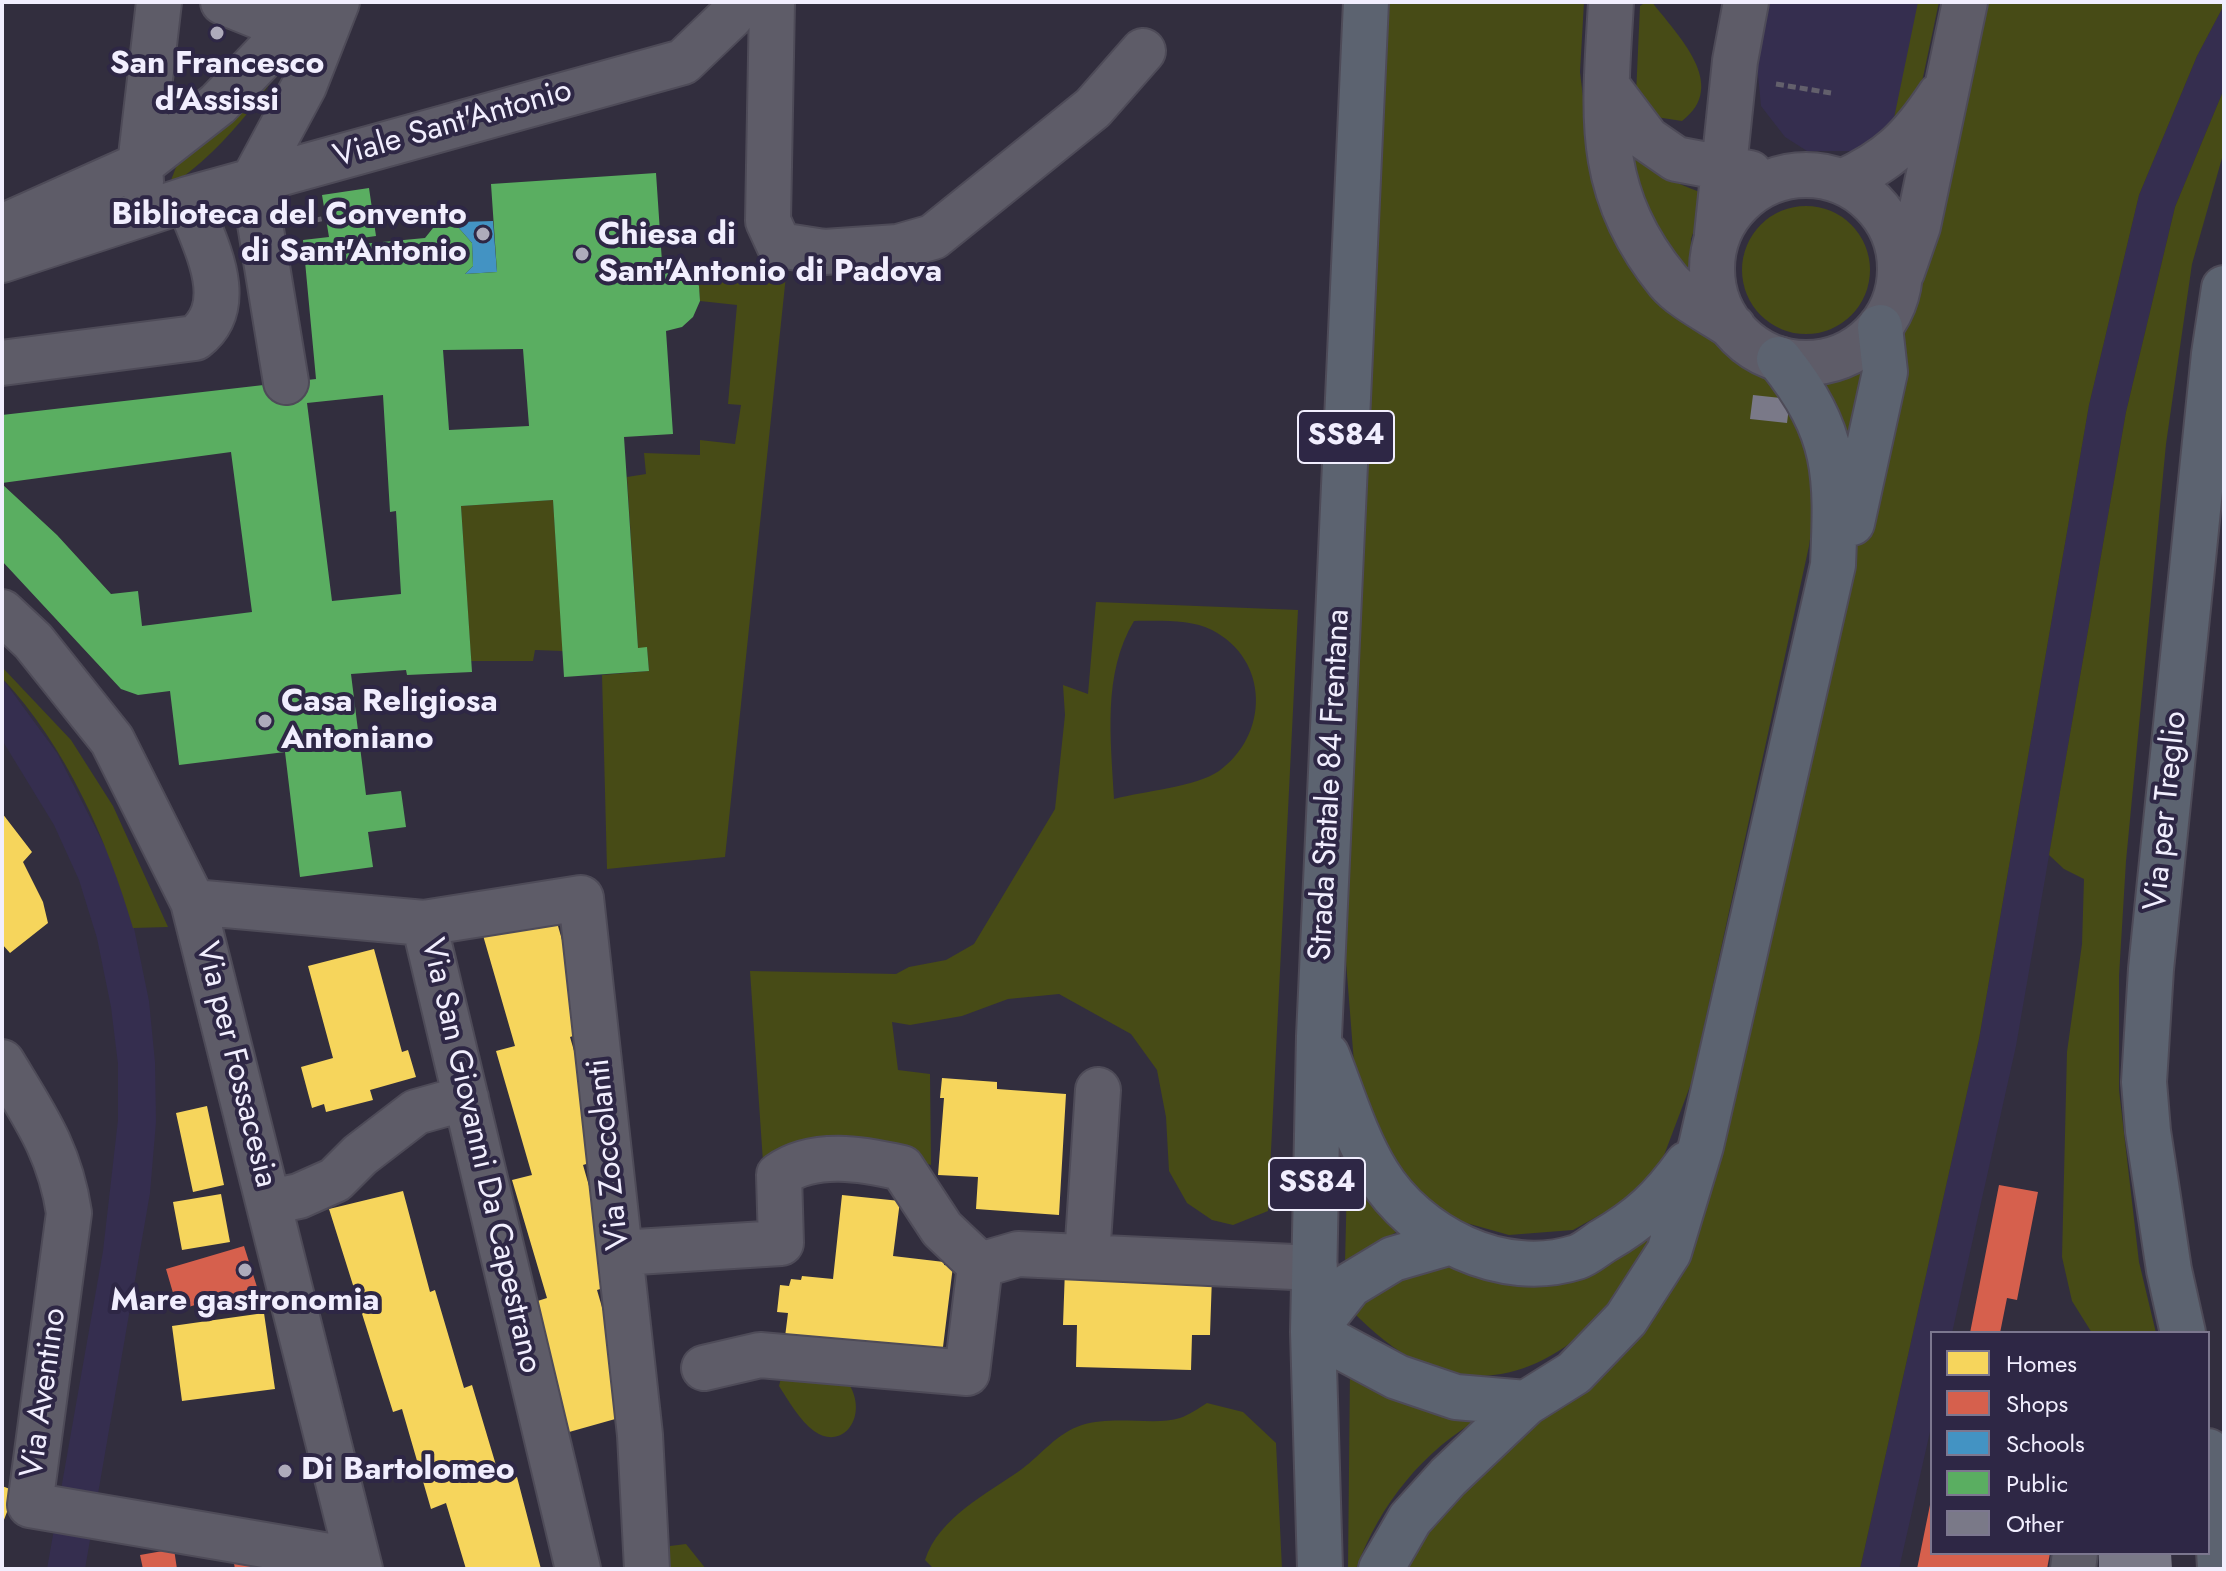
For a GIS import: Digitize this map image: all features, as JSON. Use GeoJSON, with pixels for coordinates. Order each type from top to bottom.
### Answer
{"type":"FeatureCollection","features":[{"type":"Feature","properties":{"kind":"main road","name":"Strada Statale 84 Frentana"},"geometry":{"type":"LineString","coordinates":[[1320,1569],[1313,1332],[1319,1036],[1366,2]]}},
{"type":"Feature","properties":{"kind":"main road","name":"Via per Treglio"},"geometry":{"type":"LineString","coordinates":[[2183,1331],[2166,1254],[2144,1082],[2151,969],[2214,354],[2224,288]]}},
{"type":"Feature","properties":{"kind":"main road"},"geometry":{"type":"LineString","coordinates":[[1833,565],[1851,528],[1885,372],[1880,327]]}},
{"type":"Feature","properties":{"kind":"main road"},"geometry":{"type":"LineString","coordinates":[[1381,1569],[1410,1519],[1526,1403],[1574,1373],[1626,1319],[1669,1252],[1701,1146],[1833,565],[1836,486],[1828,441],[1808,395],[1779,359]]}},
{"type":"Feature","properties":{"kind":"main road"},"geometry":{"type":"LineString","coordinates":[[1319,1036],[1377,1172],[1405,1209],[1448,1243],[1506,1261],[1544,1261],[1577,1256],[1642,1218],[1701,1146]]}},
{"type":"Feature","properties":{"kind":"main road"},"geometry":{"type":"LineString","coordinates":[[1448,1243],[1393,1259],[1350,1285],[1313,1332],[1397,1377],[1456,1397],[1526,1403]]}},
{"type":"Feature","properties":{"kind":"main road"},"geometry":{"type":"LineString","coordinates":[[2210,1462],[2216,1494],[2220,1569]]}},
{"type":"Feature","properties":{"kind":"street"},"geometry":{"type":"LineString","coordinates":[[144,212],[140,165],[159,2]]}},
{"type":"Feature","properties":{"kind":"street"},"geometry":{"type":"LineString","coordinates":[[286,382],[253,181],[304,86],[337,2]]}},
{"type":"Feature","properties":{"kind":"street","name":"Viale Sant'Antonio"},"geometry":{"type":"LineString","coordinates":[[2,260],[188,199],[683,62],[731,16],[739,2]]}},
{"type":"Feature","properties":{"kind":"street"},"geometry":{"type":"LineString","coordinates":[[772,2],[768,221],[779,245],[824,252],[898,247],[933,237],[1093,108],[1143,51]]}},
{"type":"Feature","properties":{"kind":"street"},"geometry":{"type":"LineString","coordinates":[[1611,2],[1606,145],[1623,210],[1669,282],[1733,327],[1746,340],[1779,359],[1802,362],[1845,354],[1880,327],[1890,312],[1918,226],[1965,2]]}},
{"type":"Feature","properties":{"kind":"street"},"geometry":{"type":"LineString","coordinates":[[1713,2],[1746,83],[1734,116],[1741,135],[1757,153],[1775,165],[1863,193],[1880,210],[1892,230],[1899,253],[1900,277]]}},
{"type":"Feature","properties":{"kind":"street"},"geometry":{"type":"LineString","coordinates":[[1733,327],[1713,285],[1724,169],[1746,83],[1746,2]]}},
{"type":"Feature","properties":{"kind":"street"},"geometry":{"type":"LineString","coordinates":[[220,3],[303,15]]}},
{"type":"Feature","properties":{"kind":"street"},"geometry":{"type":"LineString","coordinates":[[2,227],[140,165],[218,104],[303,15]]}},
{"type":"Feature","properties":{"kind":"street"},"geometry":{"type":"LineString","coordinates":[[1717,239],[1727,218],[1742,200],[1810,178],[1881,164],[1908,140],[1948,83]]}},
{"type":"Feature","properties":{"kind":"street"},"geometry":{"type":"LineString","coordinates":[[1607,86],[1647,139],[1676,159],[1724,169],[1810,178]]}},
{"type":"Feature","properties":{"kind":"street"},"geometry":{"type":"LineString","coordinates":[[2,363],[195,338],[208,328],[216,312],[217,295],[211,262],[188,199]]}},
{"type":"Feature","properties":{"kind":"street","name":"Via per Fossacesia"},"geometry":{"type":"LineString","coordinates":[[2,612],[33,641],[112,740],[193,902],[359,1565]]}},
{"type":"Feature","properties":{"kind":"street","name":"Via Zoccolanti"},"geometry":{"type":"LineString","coordinates":[[424,923],[581,898],[640,1435],[647,1569]]}},
{"type":"Feature","properties":{"kind":"street","name":"Via San Giovanni Da Capestrano"},"geometry":{"type":"LineString","coordinates":[[193,902],[424,923],[578,1569]]}},
{"type":"Feature","properties":{"kind":"street","name":"Via Aventino"},"geometry":{"type":"LineString","coordinates":[[2,1062],[45,1134],[63,1174],[69,1213],[30,1505],[359,1565]]}},
{"type":"Feature","properties":{"kind":"street"},"geometry":{"type":"LineString","coordinates":[[1087,1257],[1098,1090]]}},
{"type":"Feature","properties":{"kind":"street"},"geometry":{"type":"LineString","coordinates":[[270,1202],[299,1196],[335,1180],[360,1155],[416,1112],[466,1098]]}},
{"type":"Feature","properties":{"kind":"street"},"geometry":{"type":"LineString","coordinates":[[620,1253],[781,1243],[779,1175],[792,1166],[814,1160],[839,1160],[902,1168],[942,1229],[980,1265]]}},
{"type":"Feature","properties":{"kind":"street"},"geometry":{"type":"LineString","coordinates":[[980,1265],[1018,1254],[1315,1268]]}},
{"type":"Feature","properties":{"kind":"street"},"geometry":{"type":"LineString","coordinates":[[704,1368],[760,1355],[967,1373],[980,1265]]}},
{"type":"Feature","properties":{"kind":"path"},"geometry":{"type":"LineString","coordinates":[[1746,83],[1831,93]]}},
{"type":"Feature","properties":{"kind":"path"},"geometry":{"type":"LineString","coordinates":[[309,222],[326,218]]}},
{"type":"Feature","properties":{"kind":"shaded area"},"geometry":{"type":"Polygon","coordinates":[[[1766,2],[1939,2],[1899,129],[1857,151],[1807,151],[1785,137],[1761,106],[1756,54],[1766,2]]]}},
{"type":"Feature","properties":{"kind":"shaded area"},"geometry":{"type":"Polygon","coordinates":[[[2224,5],[2224,89],[2175,207],[2126,412],[2016,1046],[1952,1331],[1930,1331],[1930,1432],[1899,1569],[1860,1569],[1979,1039],[2089,405],[2139,195],[2197,56],[2224,5]]]}},
{"type":"Feature","properties":{"kind":"shaded area"},"geometry":{"type":"Polygon","coordinates":[[[2,678],[57,753],[115,866],[134,928],[149,1001],[155,1062],[156,1122],[150,1193],[85,1569],[47,1569],[103,1251],[118,1120],[118,1064],[111,1007],[97,938],[79,880],[54,825],[2,740],[2,678]]]}},
{"type":"Feature","properties":{"kind":"green space"},"geometry":{"type":"Polygon","coordinates":[[[1376,2],[1584,2],[1580,72],[1592,173],[1685,311],[1757,362],[1756,368],[1803,411],[1820,470],[1809,546],[1692,1081],[1663,1158],[1641,1192],[1573,1230],[1509,1235],[1438,1215],[1396,1166],[1355,1076],[1344,936],[1376,2]]]}},
{"type":"Feature","properties":{"kind":"green space"},"geometry":{"type":"Polygon","coordinates":[[[1652,2],[1685,45],[1700,76],[1701,92],[1696,107],[1682,121],[1656,117],[1636,95],[1640,6],[1652,2]]]}},
{"type":"Feature","properties":{"kind":"green space"},"geometry":{"type":"Polygon","coordinates":[[[1918,2],[1939,2],[1919,96],[1893,123],[1918,2]]]}},
{"type":"Feature","properties":{"kind":"green space"},"geometry":{"type":"Polygon","coordinates":[[[1980,2],[2224,2],[2224,5],[2197,56],[2139,195],[2089,405],[1979,1039],[1860,1569],[1390,1569],[1662,1282],[1898,330],[1930,235],[1980,2]]]}},
{"type":"Feature","properties":{"kind":"green space"},"geometry":{"type":"Polygon","coordinates":[[[312,19],[249,111],[212,152],[168,188],[178,162],[312,19]]]}},
{"type":"Feature","properties":{"kind":"green space"},"geometry":{"type":"Polygon","coordinates":[[[2224,89],[2224,151],[2192,264],[2166,444],[2126,861],[2119,976],[2119,1090],[2139,1262],[2156,1331],[2091,1331],[2072,1301],[2062,1257],[2067,1052],[2082,944],[2084,879],[2064,869],[2049,855],[2126,412],[2175,207],[2224,89]]]}},
{"type":"Feature","properties":{"kind":"green space"},"geometry":{"type":"Polygon","coordinates":[[[1625,145],[1662,175],[1706,194],[1691,239],[1690,277],[1651,225],[1625,145]]]}},
{"type":"Feature","properties":{"kind":"green space"},"geometry":{"type":"Polygon","coordinates":[[[1806,206],[1830,211],[1851,225],[1865,246],[1870,270],[1865,294],[1851,315],[1830,329],[1806,334],[1782,329],[1761,315],[1747,294],[1742,270],[1747,246],[1761,225],[1782,211],[1806,206]]]}},
{"type":"Feature","properties":{"kind":"green space"},"geometry":{"type":"Polygon","coordinates":[[[787,266],[725,857],[607,869],[602,675],[649,671],[647,648],[638,648],[627,477],[646,474],[644,453],[700,455],[700,440],[735,444],[741,405],[728,404],[737,305],[700,301],[699,286],[684,267],[787,266]]]}},
{"type":"Feature","properties":{"kind":"green space"},"geometry":{"type":"Polygon","coordinates":[[[1870,369],[1849,461],[1818,380],[1847,377],[1870,369]]]}},
{"type":"Feature","properties":{"kind":"green space"},"geometry":{"type":"Polygon","coordinates":[[[553,500],[563,651],[535,650],[533,661],[471,661],[461,506],[553,500]]]}},
{"type":"Feature","properties":{"kind":"green space"},"geometry":{"type":"Polygon","coordinates":[[[1096,602],[1298,610],[1268,1211],[1233,1225],[1212,1220],[1187,1203],[1169,1171],[1166,1117],[1157,1070],[1131,1034],[1059,994],[1008,999],[962,1016],[910,1025],[892,1022],[898,1070],[930,1074],[931,1165],[879,1148],[763,1162],[750,971],[896,974],[909,967],[946,960],[974,944],[1055,809],[1065,715],[1063,685],[1088,694],[1096,602]],[[1134,621],[1124,641],[1113,685],[1111,731],[1114,799],[1184,785],[1219,771],[1235,756],[1247,738],[1254,718],[1256,698],[1253,678],[1245,660],[1231,643],[1203,626],[1174,621],[1134,621]]]}},
{"type":"Feature","properties":{"kind":"green space"},"geometry":{"type":"Polygon","coordinates":[[[2,667],[71,740],[113,806],[168,927],[133,928],[111,861],[82,795],[46,733],[2,678],[2,667]]]}},
{"type":"Feature","properties":{"kind":"green space"},"geometry":{"type":"Polygon","coordinates":[[[1348,1141],[1398,1231],[1345,1263],[1348,1141]]]}},
{"type":"Feature","properties":{"kind":"green space"},"geometry":{"type":"Polygon","coordinates":[[[1662,1220],[1645,1256],[1622,1291],[1595,1322],[1564,1348],[1529,1366],[1491,1375],[1452,1373],[1411,1358],[1376,1333],[1345,1304],[1390,1272],[1662,1220]]]}},
{"type":"Feature","properties":{"kind":"green space"},"geometry":{"type":"Polygon","coordinates":[[[1350,1369],[1484,1416],[1442,1445],[1406,1481],[1378,1522],[1356,1569],[1348,1569],[1350,1369]]]}},
{"type":"Feature","properties":{"kind":"green space"},"geometry":{"type":"Polygon","coordinates":[[[844,1377],[856,1403],[855,1415],[844,1433],[835,1437],[825,1436],[809,1427],[779,1386],[781,1378],[844,1377]]]}},
{"type":"Feature","properties":{"kind":"green space"},"geometry":{"type":"Polygon","coordinates":[[[1207,1403],[1243,1412],[1276,1443],[1282,1569],[934,1569],[925,1560],[941,1531],[953,1519],[1073,1429],[1094,1422],[1170,1420],[1187,1415],[1207,1403]]]}},
{"type":"Feature","properties":{"kind":"green space"},"geometry":{"type":"Polygon","coordinates":[[[686,1544],[706,1569],[668,1569],[670,1546],[686,1544]]]}},
{"type":"Feature","properties":{"kind":"building: Homes"},"geometry":{"type":"Polygon","coordinates":[[[2,813],[32,852],[23,862],[43,902],[48,923],[10,953],[2,944],[2,813]]]}},
{"type":"Feature","properties":{"kind":"building: Homes"},"geometry":{"type":"Polygon","coordinates":[[[552,905],[588,1031],[570,1037],[605,1158],[583,1165],[617,1284],[597,1290],[633,1414],[562,1434],[525,1305],[547,1298],[512,1180],[532,1175],[496,1051],[515,1046],[480,925],[552,905]]]}},
{"type":"Feature","properties":{"kind":"building: Homes"},"geometry":{"type":"Polygon","coordinates":[[[374,949],[402,1052],[408,1050],[416,1077],[370,1090],[373,1100],[326,1112],[324,1104],[312,1108],[301,1067],[333,1058],[308,966],[374,949]]]}},
{"type":"Feature","properties":{"kind":"building: Homes"},"geometry":{"type":"Polygon","coordinates":[[[942,1078],[997,1082],[997,1089],[1066,1094],[1059,1215],[976,1209],[978,1177],[938,1175],[944,1098],[940,1098],[942,1078]]]}},
{"type":"Feature","properties":{"kind":"building: Homes"},"geometry":{"type":"Polygon","coordinates":[[[207,1106],[224,1185],[193,1192],[176,1113],[207,1106]]]}},
{"type":"Feature","properties":{"kind":"building: Homes"},"geometry":{"type":"Polygon","coordinates":[[[403,1191],[430,1292],[435,1290],[464,1388],[472,1385],[501,1482],[517,1477],[541,1569],[466,1569],[446,1503],[431,1509],[402,1409],[393,1412],[329,1209],[403,1191]]]}},
{"type":"Feature","properties":{"kind":"building: Homes"},"geometry":{"type":"Polygon","coordinates":[[[221,1194],[230,1242],[182,1250],[173,1202],[221,1194]]]}},
{"type":"Feature","properties":{"kind":"building: Homes"},"geometry":{"type":"Polygon","coordinates":[[[842,1195],[900,1201],[893,1256],[944,1262],[944,1265],[953,1266],[942,1355],[785,1337],[788,1313],[777,1312],[780,1285],[789,1286],[791,1279],[801,1280],[802,1276],[833,1279],[842,1195]]]}},
{"type":"Feature","properties":{"kind":"building: Homes"},"geometry":{"type":"Polygon","coordinates":[[[1065,1269],[1212,1276],[1210,1335],[1192,1335],[1191,1370],[1076,1367],[1077,1325],[1063,1325],[1065,1269]]]}},
{"type":"Feature","properties":{"kind":"building: Homes"},"geometry":{"type":"Polygon","coordinates":[[[264,1313],[275,1389],[182,1401],[172,1326],[264,1313]]]}},
{"type":"Feature","properties":{"kind":"building: Homes"},"geometry":{"type":"Polygon","coordinates":[[[2,1486],[15,1491],[2,1525],[2,1486]]]}},
{"type":"Feature","properties":{"kind":"building: Shops"},"geometry":{"type":"Polygon","coordinates":[[[1999,1185],[2038,1192],[2017,1300],[2007,1298],[2000,1331],[1970,1331],[1999,1185]]]}},
{"type":"Feature","properties":{"kind":"building: Shops"},"geometry":{"type":"Polygon","coordinates":[[[244,1246],[257,1287],[178,1310],[166,1269],[244,1246]]]}},
{"type":"Feature","properties":{"kind":"building: Shops"},"geometry":{"type":"Polygon","coordinates":[[[1930,1505],[1930,1555],[2050,1555],[2047,1569],[1917,1569],[1930,1505]]]}},
{"type":"Feature","properties":{"kind":"building: Shops"},"geometry":{"type":"Polygon","coordinates":[[[174,1549],[177,1569],[143,1569],[140,1555],[174,1549]]]}},
{"type":"Feature","properties":{"kind":"building: Shops"},"geometry":{"type":"Polygon","coordinates":[[[233,1558],[287,1569],[235,1569],[233,1558]]]}},
{"type":"Feature","properties":{"kind":"building: Schools"},"geometry":{"type":"Polygon","coordinates":[[[493,221],[497,272],[465,274],[473,266],[472,243],[457,226],[460,222],[493,221]]]}},
{"type":"Feature","properties":{"kind":"building: Public"},"geometry":{"type":"Polygon","coordinates":[[[656,173],[662,262],[678,263],[691,272],[699,286],[700,301],[693,317],[682,327],[666,331],[673,434],[624,437],[638,648],[647,647],[649,671],[564,677],[553,500],[461,506],[472,672],[407,675],[406,670],[351,674],[366,795],[401,791],[406,827],[368,832],[373,867],[300,877],[285,752],[179,765],[170,691],[138,695],[121,689],[2,561],[2,484],[57,535],[111,594],[138,591],[142,626],[252,612],[231,452],[2,483],[2,415],[316,379],[303,240],[329,237],[322,195],[369,188],[376,236],[340,241],[340,246],[425,238],[433,228],[457,226],[472,243],[473,266],[465,274],[497,272],[491,184],[656,173]],[[523,349],[443,350],[449,430],[529,426],[523,349]],[[383,395],[307,403],[332,601],[401,594],[396,511],[390,512],[383,395]]]}},
{"type":"Feature","properties":{"kind":"building: Other"},"geometry":{"type":"Polygon","coordinates":[[[1753,395],[1790,399],[1787,423],[1750,419],[1753,395]]]}},
{"type":"Feature","properties":{"kind":"building: Other"},"geometry":{"type":"Polygon","coordinates":[[[2099,1555],[2171,1555],[2172,1569],[2099,1569],[2099,1555]]]}},
{"type":"Feature","properties":{"kind":"place","name":"San Francesco d'Assissi"},"geometry":{"type":"Point","coordinates":[217,33]}},
{"type":"Feature","properties":{"kind":"place","name":"Biblioteca del Convento di Sant'Antonio"},"geometry":{"type":"Point","coordinates":[483,234]}},
{"type":"Feature","properties":{"kind":"place","name":"Chiesa di Sant'Antonio di Padova"},"geometry":{"type":"Point","coordinates":[582,254]}},
{"type":"Feature","properties":{"kind":"place","name":"Casa Religiosa Antoniano"},"geometry":{"type":"Point","coordinates":[265,721]}},
{"type":"Feature","properties":{"kind":"place","name":"Mare gastronomia"},"geometry":{"type":"Point","coordinates":[245,1270]}},
{"type":"Feature","properties":{"kind":"place","name":"Di Bartolomeo"},"geometry":{"type":"Point","coordinates":[285,1471]}}]}
